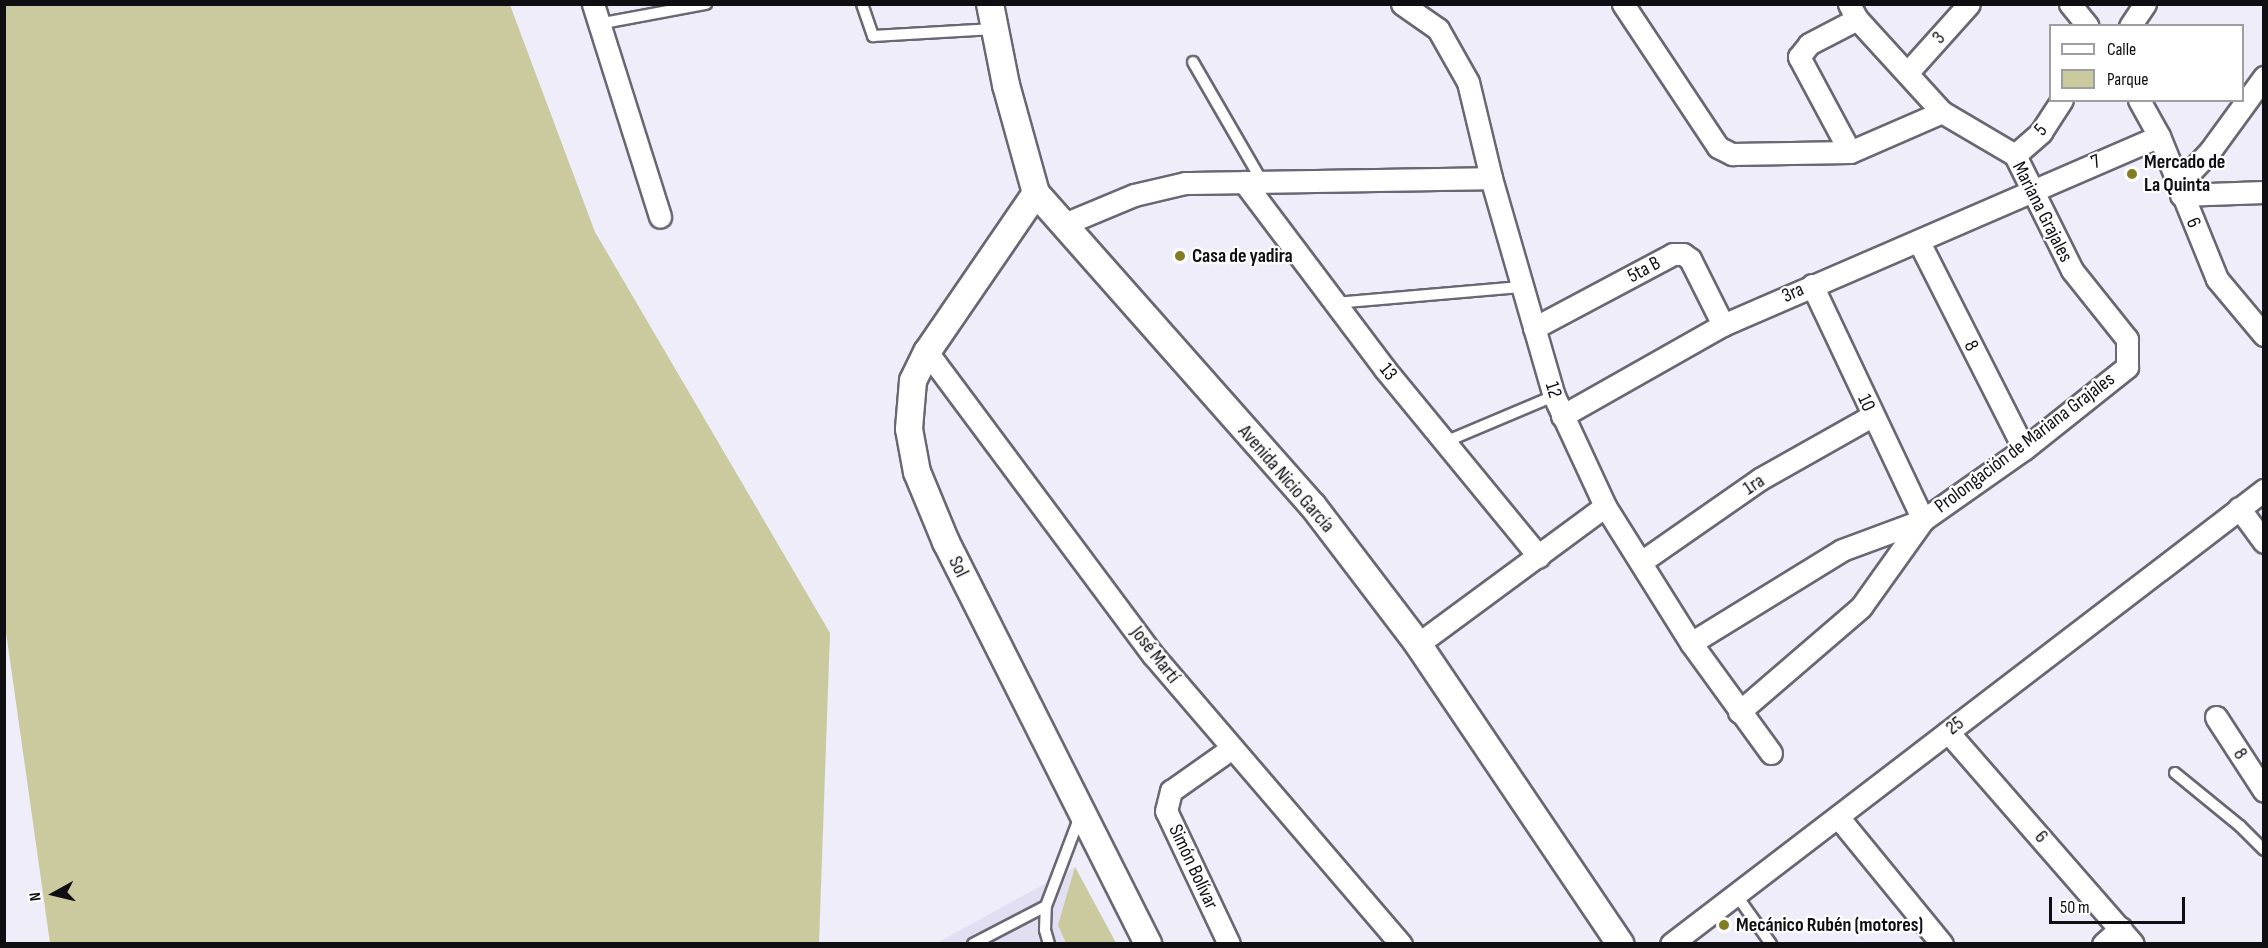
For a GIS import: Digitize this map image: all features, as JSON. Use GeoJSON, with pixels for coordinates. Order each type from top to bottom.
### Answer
{"type":"FeatureCollection","features":[{"type":"Feature","properties":{"kind":"street","name":"Avenida Nicio García"},"geometry":{"type":"LineString","coordinates":[[990,4],[1006,85],[1036,193],[1313,506],[1418,644],[1620,944]]}},
{"type":"Feature","properties":{"kind":"street"},"geometry":{"type":"LineString","coordinates":[[1623,4],[1718,147],[1746,157],[1850,152],[1942,112]]}},
{"type":"Feature","properties":{"kind":"street","name":"3"},"geometry":{"type":"LineString","coordinates":[[1908,72],[1969,4]]}},
{"type":"Feature","properties":{"kind":"street"},"geometry":{"type":"LineString","coordinates":[[2070,4],[2086,24]]}},
{"type":"Feature","properties":{"kind":"street"},"geometry":{"type":"LineString","coordinates":[[2131,24],[2145,4]]}},
{"type":"Feature","properties":{"kind":"street","name":"12"},"geometry":{"type":"LineString","coordinates":[[1409,7],[1438,29],[1468,82],[1491,178],[1554,396],[1605,506],[1691,643],[1771,753]]}},
{"type":"Feature","properties":{"kind":"street"},"geometry":{"type":"LineString","coordinates":[[1850,152],[1799,57],[1809,45],[1853,12]]}},
{"type":"Feature","properties":{"kind":"street","name":"Mariana Grajales"},"geometry":{"type":"LineString","coordinates":[[1853,12],[1942,112],[2015,155],[2034,189],[2072,270],[2127,339],[2127,367]]}},
{"type":"Feature","properties":{"kind":"street"},"geometry":{"type":"LineString","coordinates":[[595,14],[660,217]]}},
{"type":"Feature","properties":{"kind":"street"},"geometry":{"type":"LineString","coordinates":[[2180,190],[2264,77]]}},
{"type":"Feature","properties":{"kind":"street","name":"5"},"geometry":{"type":"LineString","coordinates":[[2015,155],[2041,132],[2061,102]]}},
{"type":"Feature","properties":{"kind":"street","name":"6"},"geometry":{"type":"LineString","coordinates":[[2140,102],[2159,136],[2217,279],[2264,335]]}},
{"type":"Feature","properties":{"kind":"street","name":"7"},"geometry":{"type":"LineString","coordinates":[[2034,189],[2159,136]]}},
{"type":"Feature","properties":{"kind":"street"},"geometry":{"type":"LineString","coordinates":[[1062,225],[1134,195],[1185,183],[1491,178]]}},
{"type":"Feature","properties":{"kind":"street","name":"13"},"geometry":{"type":"LineString","coordinates":[[1253,181],[1334,303],[1539,557]]}},
{"type":"Feature","properties":{"kind":"street","name":"3ra"},"geometry":{"type":"LineString","coordinates":[[1562,416],[1723,325],[1812,285],[1919,242],[2034,189]]}},
{"type":"Feature","properties":{"kind":"street"},"geometry":{"type":"LineString","coordinates":[[2180,190],[2264,192]]}},
{"type":"Feature","properties":{"kind":"street","name":"Sol"},"geometry":{"type":"LineString","coordinates":[[1036,193],[927,352],[913,381],[909,429],[917,472],[956,563],[1148,944]]}},
{"type":"Feature","properties":{"kind":"street","name":"8"},"geometry":{"type":"LineString","coordinates":[[1919,242],[2024,449]]}},
{"type":"Feature","properties":{"kind":"street","name":"5ta B"},"geometry":{"type":"LineString","coordinates":[[1534,328],[1673,254],[1683,254],[1690,259],[1723,325]]}},
{"type":"Feature","properties":{"kind":"street","name":"10"},"geometry":{"type":"LineString","coordinates":[[1812,285],[1923,520]]}},
{"type":"Feature","properties":{"kind":"street","name":"José Martí"},"geometry":{"type":"LineString","coordinates":[[927,352],[1153,655],[1401,944]]}},
{"type":"Feature","properties":{"kind":"street","name":"Prolongación de Mariana Grajales"},"geometry":{"type":"LineString","coordinates":[[1923,520],[2024,449],[2127,367]]}},
{"type":"Feature","properties":{"kind":"street","name":"1ra"},"geometry":{"type":"LineString","coordinates":[[1641,562],[1760,479],[1872,416]]}},
{"type":"Feature","properties":{"kind":"street"},"geometry":{"type":"LineString","coordinates":[[2264,490],[2239,508],[2264,542]]}},
{"type":"Feature","properties":{"kind":"street"},"geometry":{"type":"LineString","coordinates":[[1418,644],[1539,557],[1605,506]]}},
{"type":"Feature","properties":{"kind":"street","name":"25"},"geometry":{"type":"LineString","coordinates":[[1671,944],[1737,896],[2239,508]]}},
{"type":"Feature","properties":{"kind":"street"},"geometry":{"type":"LineString","coordinates":[[1691,643],[1842,550],[1923,520]]}},
{"type":"Feature","properties":{"kind":"street"},"geometry":{"type":"LineString","coordinates":[[1739,712],[1862,607],[1923,520]]}},
{"type":"Feature","properties":{"kind":"street","name":"8"},"geometry":{"type":"LineString","coordinates":[[2216,717],[2264,791]]}},
{"type":"Feature","properties":{"kind":"street","name":"6"},"geometry":{"type":"LineString","coordinates":[[1948,732],[2127,936]]}},
{"type":"Feature","properties":{"kind":"street","name":"Simón Bolívar"},"geometry":{"type":"LineString","coordinates":[[1229,944],[1166,811],[1171,791],[1232,748]]}},
{"type":"Feature","properties":{"kind":"street"},"geometry":{"type":"LineString","coordinates":[[1838,818],[1941,944]]}},
{"type":"Feature","properties":{"kind":"street"},"geometry":{"type":"LineString","coordinates":[[2103,944],[2127,936]]}},
{"type":"Feature","properties":{"kind":"lane"},"geometry":{"type":"LineString","coordinates":[[595,14],[706,4]]}},
{"type":"Feature","properties":{"kind":"lane"},"geometry":{"type":"LineString","coordinates":[[862,4],[873,36],[995,29]]}},
{"type":"Feature","properties":{"kind":"lane"},"geometry":{"type":"LineString","coordinates":[[1193,63],[1253,181]]}},
{"type":"Feature","properties":{"kind":"lane"},"geometry":{"type":"LineString","coordinates":[[1334,303],[1521,287]]}},
{"type":"Feature","properties":{"kind":"lane"},"geometry":{"type":"LineString","coordinates":[[1445,442],[1554,396]]}},
{"type":"Feature","properties":{"kind":"lane"},"geometry":{"type":"LineString","coordinates":[[2175,773],[2240,826],[2264,850]]}},
{"type":"Feature","properties":{"kind":"lane"},"geometry":{"type":"LineString","coordinates":[[1049,944],[1045,930],[1046,906],[1081,812]]}},
{"type":"Feature","properties":{"kind":"lane"},"geometry":{"type":"LineString","coordinates":[[1737,896],[1771,944]]}},
{"type":"Feature","properties":{"kind":"lane"},"geometry":{"type":"LineString","coordinates":[[973,944],[1046,906]]}},
{"type":"Feature","properties":{"kind":"shaded area"},"geometry":{"type":"Polygon","coordinates":[[[1075,867],[1116,943],[935,944],[1075,867]]]}},
{"type":"Feature","properties":{"kind":"green space"},"geometry":{"type":"Polygon","coordinates":[[[4,5],[510,5],[595,232],[830,633],[819,943],[50,943],[4,618],[4,5]]]}},
{"type":"Feature","properties":{"kind":"green space"},"geometry":{"type":"Polygon","coordinates":[[[1075,867],[1116,943],[1066,943],[1058,925],[1075,867]]]}},
{"type":"Feature","properties":{"kind":"place","name":"Mercado de La Quinta"},"geometry":{"type":"Point","coordinates":[2132,174]}},
{"type":"Feature","properties":{"kind":"place","name":"Casa de yadira"},"geometry":{"type":"Point","coordinates":[1180,256]}},
{"type":"Feature","properties":{"kind":"place","name":"Mecánico Rubén (motores)"},"geometry":{"type":"Point","coordinates":[1724,925]}}]}
